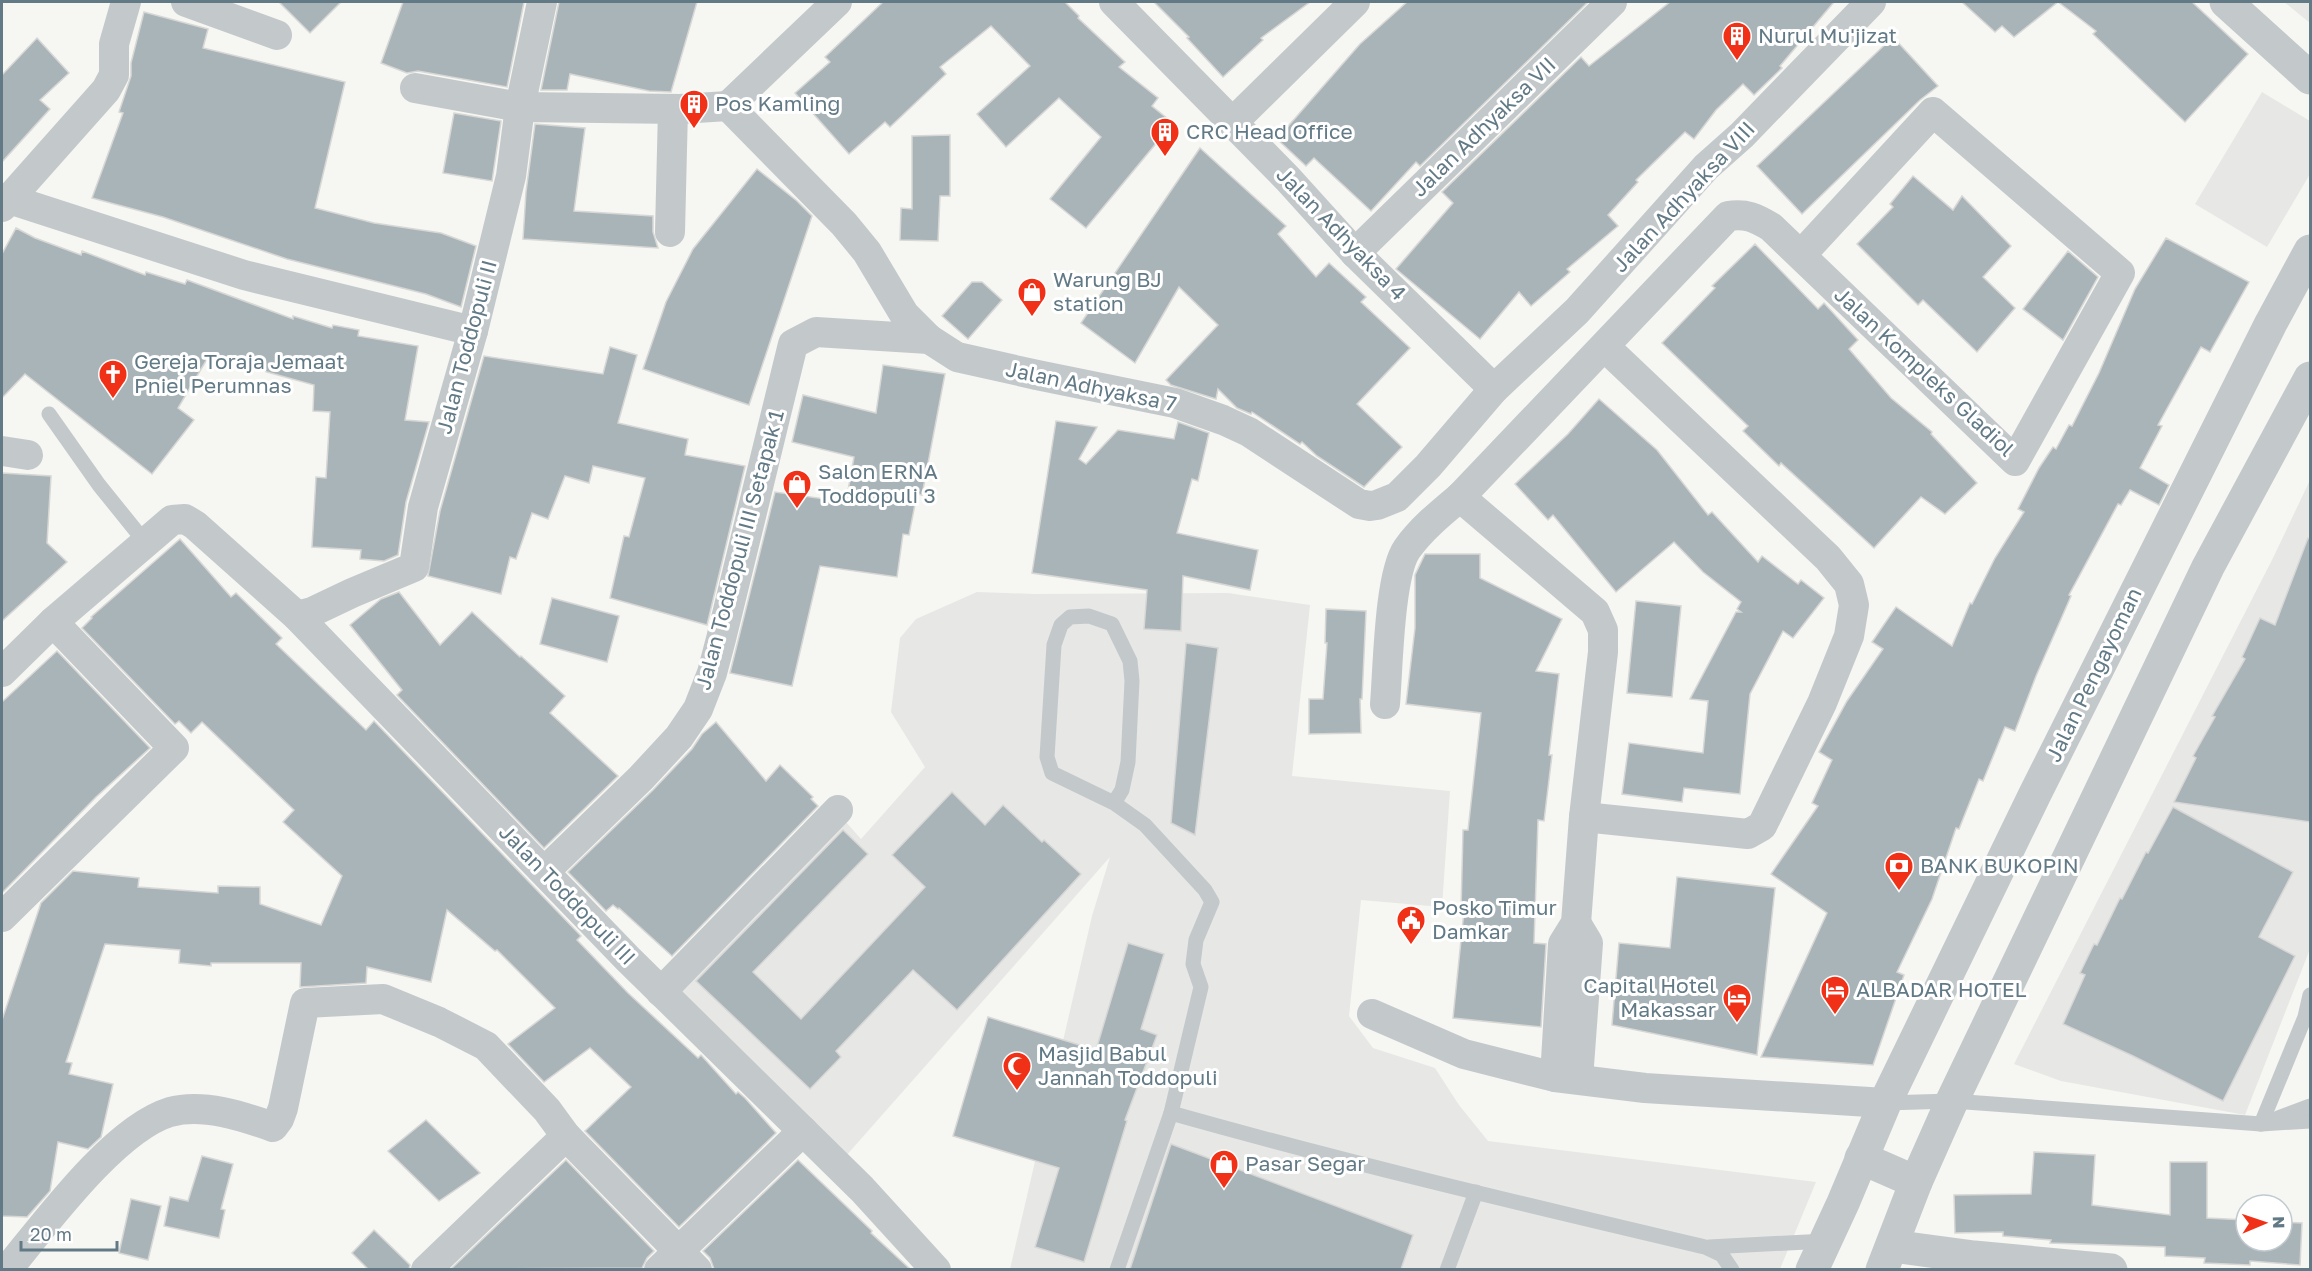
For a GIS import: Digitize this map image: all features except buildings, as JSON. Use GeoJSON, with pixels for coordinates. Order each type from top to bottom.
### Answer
{"type":"FeatureCollection","features":[{"type":"Feature","properties":{"kind":"street"},"geometry":{"type":"LineString","coordinates":[[126,2],[114,44],[114,75],[106,90],[5,203],[244,275],[473,331]]}},
{"type":"Feature","properties":{"kind":"street"},"geometry":{"type":"LineString","coordinates":[[186,2],[277,35]]}},
{"type":"Feature","properties":{"kind":"street","name":"Jalan Toddopuli II"},"geometry":{"type":"LineString","coordinates":[[297,616],[312,612],[414,567],[423,507],[473,331],[511,176],[520,107],[542,2]]}},
{"type":"Feature","properties":{"kind":"street"},"geometry":{"type":"LineString","coordinates":[[415,88],[520,107],[673,109],[728,106],[837,2]]}},
{"type":"Feature","properties":{"kind":"street","name":"Jalan Adhyaksa 4"},"geometry":{"type":"LineString","coordinates":[[1114,2],[1288,178],[1355,253],[1494,389]]}},
{"type":"Feature","properties":{"kind":"street"},"geometry":{"type":"LineString","coordinates":[[1233,122],[1355,2]]}},
{"type":"Feature","properties":{"kind":"street","name":"Jalan Adhyaksa VII"},"geometry":{"type":"LineString","coordinates":[[1355,253],[1612,2]]}},
{"type":"Feature","properties":{"kind":"street","name":"Jalan Adhyaksa VIII"},"geometry":{"type":"LineString","coordinates":[[1494,389],[1577,311],[1706,167],[1742,135],[1871,2]]}},
{"type":"Feature","properties":{"kind":"street"},"geometry":{"type":"LineString","coordinates":[[2226,2],[2310,78]]}},
{"type":"Feature","properties":{"kind":"street","name":"Jalan Adhyaksa 7"},"geometry":{"type":"LineString","coordinates":[[728,106],[844,224],[867,252],[904,314],[929,339],[957,357],[1175,403],[1223,420],[1249,432],[1359,504],[1370,506],[1388,502],[1397,496],[1428,466],[1494,389]]}},
{"type":"Feature","properties":{"kind":"street"},"geometry":{"type":"LineString","coordinates":[[670,232],[673,109]]}},
{"type":"Feature","properties":{"kind":"street","name":"Jalan Kompleks Gladiol"},"geometry":{"type":"LineString","coordinates":[[1385,704],[1391,628],[1401,560],[1407,548],[1460,497],[1728,216],[1741,213],[1756,218],[1771,227],[2015,461],[2120,273],[1933,112],[1801,255]]}},
{"type":"Feature","properties":{"kind":"street","name":"Jalan Pengayoman"},"geometry":{"type":"LineString","coordinates":[[1819,1256],[1885,1103],[2153,557],[2271,323],[2310,251]]}},
{"type":"Feature","properties":{"kind":"street","name":"Jalan Toddopuli III Setapak 1"},"geometry":{"type":"LineString","coordinates":[[545,871],[641,778],[679,737],[698,709],[712,673],[721,639],[793,344],[816,332],[929,339]]}},
{"type":"Feature","properties":{"kind":"street"},"geometry":{"type":"LineString","coordinates":[[1584,817],[1748,834],[1762,826],[1822,703],[1850,636],[1854,605],[1849,584],[1828,558],[1605,347]]}},
{"type":"Feature","properties":{"kind":"street"},"geometry":{"type":"LineString","coordinates":[[2111,1269],[1974,1257],[1887,1258],[1952,1101],[2208,567],[2310,378]]}},
{"type":"Feature","properties":{"kind":"street"},"geometry":{"type":"LineString","coordinates":[[1460,497],[1595,612],[1603,630],[1603,652],[1584,817],[1576,922],[1563,944],[1567,1078]]}},
{"type":"Feature","properties":{"kind":"street","name":"Jalan Toddopuli III"},"geometry":{"type":"LineString","coordinates":[[145,542],[172,520],[185,519],[195,525],[297,616],[661,992],[862,1189],[936,1269]]}},
{"type":"Feature","properties":{"kind":"street"},"geometry":{"type":"LineString","coordinates":[[2,672],[53,622],[145,542]]}},
{"type":"Feature","properties":{"kind":"street"},"geometry":{"type":"LineString","coordinates":[[2,917],[174,748],[53,622]]}},
{"type":"Feature","properties":{"kind":"street"},"geometry":{"type":"LineString","coordinates":[[661,992],[838,810]]}},
{"type":"Feature","properties":{"kind":"street"},"geometry":{"type":"LineString","coordinates":[[7,1269],[89,1172],[146,1122],[172,1112],[209,1110],[235,1114],[273,1127],[283,1108],[305,1003],[383,999],[439,1022],[486,1046],[547,1110],[566,1136],[678,1263],[803,1131]]}},
{"type":"Feature","properties":{"kind":"street"},"geometry":{"type":"LineString","coordinates":[[1372,1014],[1464,1054],[1567,1078],[1646,1088],[1885,1103]]}},
{"type":"Feature","properties":{"kind":"street"},"geometry":{"type":"LineString","coordinates":[[426,1269],[566,1136]]}},
{"type":"Feature","properties":{"kind":"street"},"geometry":{"type":"LineString","coordinates":[[1861,1158],[1917,1182]]}},
{"type":"Feature","properties":{"kind":"lane"},"geometry":{"type":"LineString","coordinates":[[49,414],[99,485],[145,542]]}},
{"type":"Feature","properties":{"kind":"lane"},"geometry":{"type":"LineString","coordinates":[[1114,803],[1122,790],[1128,762],[1132,710],[1130,661],[1112,624],[1089,616],[1070,617],[1061,625],[1054,645],[1047,757],[1052,773],[1114,803],[1145,825],[1205,890],[1212,902],[1196,940],[1193,964],[1201,987],[1172,1113],[1118,1269]]}},
{"type":"Feature","properties":{"kind":"lane"},"geometry":{"type":"LineString","coordinates":[[2261,1124],[2306,1017],[2310,995]]}},
{"type":"Feature","properties":{"kind":"lane"},"geometry":{"type":"LineString","coordinates":[[1885,1103],[1952,1101],[2261,1124],[2310,1121]]}},
{"type":"Feature","properties":{"kind":"lane"},"geometry":{"type":"LineString","coordinates":[[2261,1124],[2310,1106]]}},
{"type":"Feature","properties":{"kind":"lane"},"geometry":{"type":"LineString","coordinates":[[1172,1113],[1277,1143],[1705,1247],[1819,1256]]}},
{"type":"Feature","properties":{"kind":"lane"},"geometry":{"type":"LineString","coordinates":[[1447,1269],[1476,1192]]}},
{"type":"Feature","properties":{"kind":"lane"},"geometry":{"type":"LineString","coordinates":[[1705,1247],[1722,1255],[1732,1269]]}},
{"type":"Feature","properties":{"kind":"shaded area"},"geometry":{"type":"Polygon","coordinates":[[[2284,2],[2310,2],[2310,23],[2284,2]]]}},
{"type":"Feature","properties":{"kind":"shaded area"},"geometry":{"type":"Polygon","coordinates":[[[2262,92],[2310,121],[2310,174],[2267,247],[2195,204],[2262,92]]]}},
{"type":"Feature","properties":{"kind":"shaded area"},"geometry":{"type":"Polygon","coordinates":[[[2310,480],[2310,949],[2245,1115],[2061,1081],[2014,1064],[2273,558],[2310,480]]]}},
{"type":"Feature","properties":{"kind":"shaded area"},"geometry":{"type":"Polygon","coordinates":[[[977,592],[1228,593],[1310,605],[1292,776],[1450,791],[1442,907],[1361,900],[1349,1016],[1373,1048],[1435,1068],[1459,1105],[1488,1141],[1816,1182],[1780,1269],[1010,1269],[1092,916],[1110,857],[845,1157],[664,982],[838,813],[861,839],[925,767],[891,712],[900,638],[916,619],[977,592]]]}},
{"type":"Feature","properties":{"kind":"place","name":"Nurul Mu'jizat"},"geometry":{"type":"Point","coordinates":[1737,62]}},
{"type":"Feature","properties":{"kind":"place","name":"Pos Kamling"},"geometry":{"type":"Point","coordinates":[694,130]}},
{"type":"Feature","properties":{"kind":"place","name":"CRC Head Office"},"geometry":{"type":"Point","coordinates":[1165,158]}},
{"type":"Feature","properties":{"kind":"place","name":"Warung BJ station"},"geometry":{"type":"Point","coordinates":[1032,318]}},
{"type":"Feature","properties":{"kind":"place","name":"Gereja Toraja Jemaat Pniel Perumnas"},"geometry":{"type":"Point","coordinates":[113,400]}},
{"type":"Feature","properties":{"kind":"place","name":"Salon ERNA Toddopuli 3"},"geometry":{"type":"Point","coordinates":[797,510]}},
{"type":"Feature","properties":{"kind":"place","name":"BANK BUKOPIN"},"geometry":{"type":"Point","coordinates":[1899,892]}},
{"type":"Feature","properties":{"kind":"place","name":"Posko Timur Damkar"},"geometry":{"type":"Point","coordinates":[1411,946]}},
{"type":"Feature","properties":{"kind":"place","name":"ALBADAR HOTEL"},"geometry":{"type":"Point","coordinates":[1835,1016]}},
{"type":"Feature","properties":{"kind":"place","name":"Capital Hotel Makassar"},"geometry":{"type":"Point","coordinates":[1737,1024]}},
{"type":"Feature","properties":{"kind":"place","name":"Masjid Babul Jannah Toddopuli"},"geometry":{"type":"Point","coordinates":[1017,1092]}},
{"type":"Feature","properties":{"kind":"place","name":"Pasar Segar"},"geometry":{"type":"Point","coordinates":[1224,1190]}}]}
